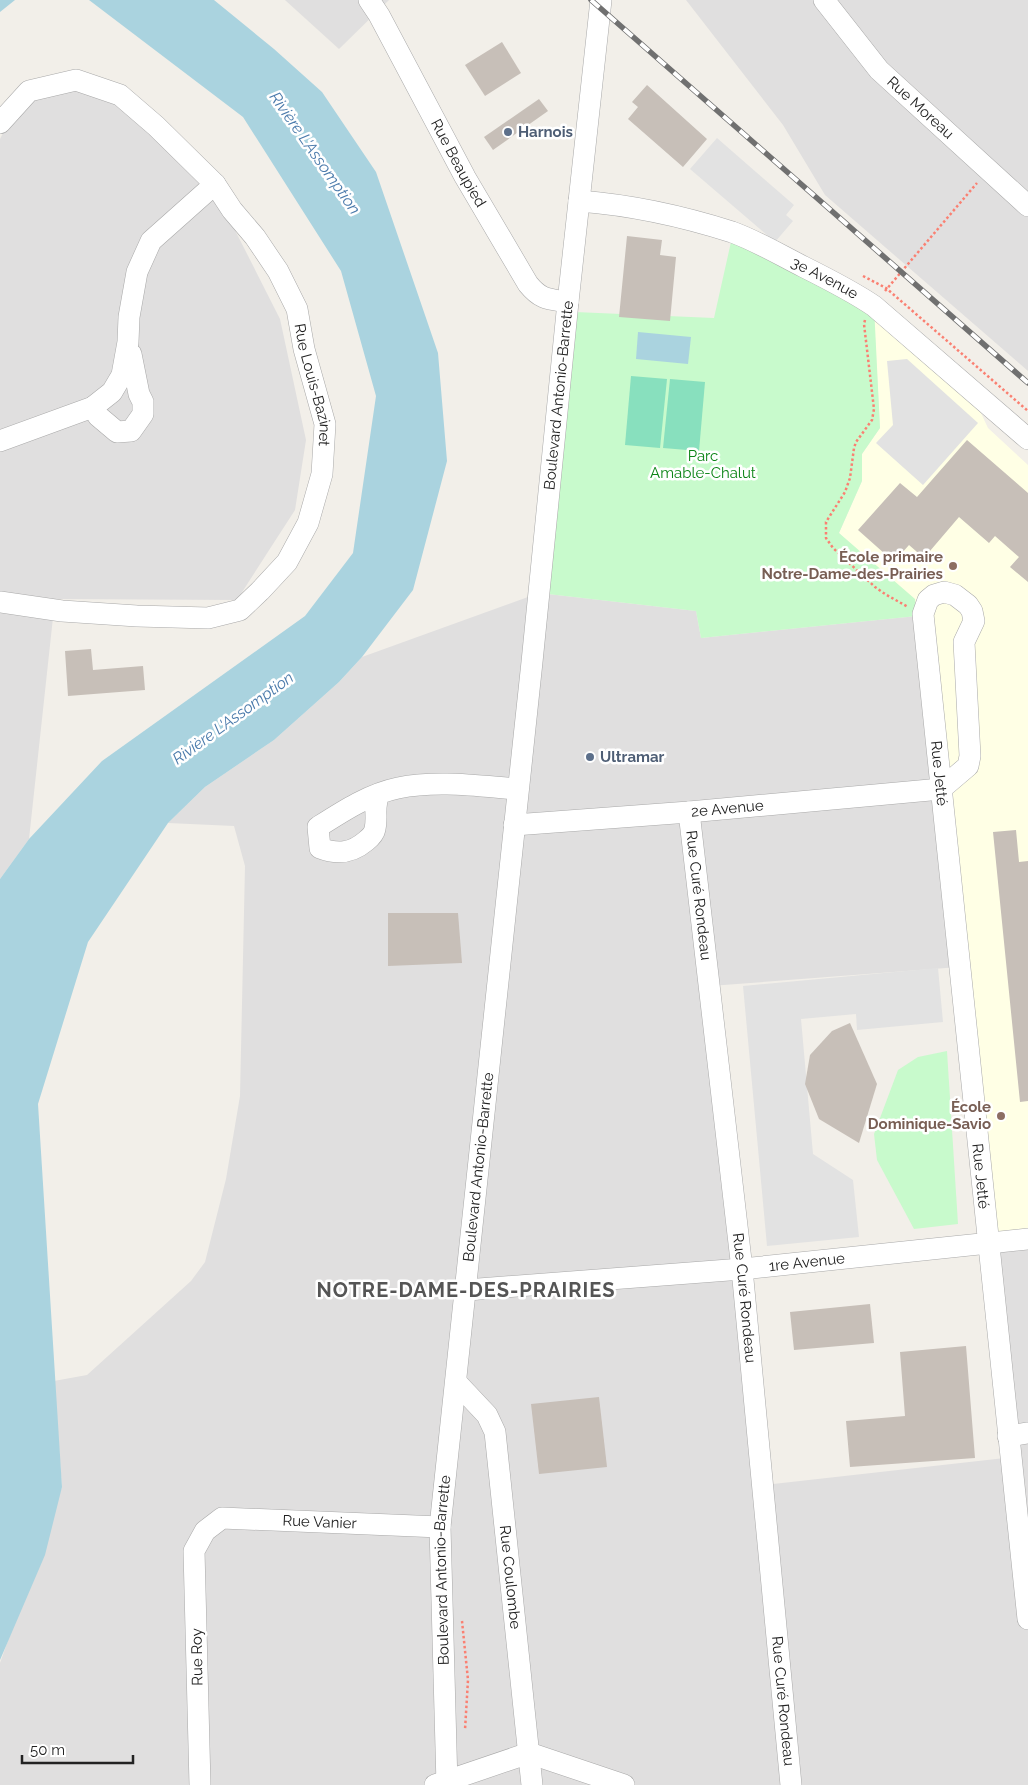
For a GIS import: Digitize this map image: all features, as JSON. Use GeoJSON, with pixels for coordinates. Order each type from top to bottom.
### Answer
{"type":"FeatureCollection","features":[{"type":"Feature","properties":{"kind":"street","name":"Rue Beaupied"},"geometry":{"type":"LineString","coordinates":[[369,0],[465,177],[528,284],[535,293],[544,299],[568,302]]}},
{"type":"Feature","properties":{"kind":"street","name":"Boulevard Antonio-Barrette"},"geometry":{"type":"LineString","coordinates":[[443,1783],[440,1527],[600,0]]}},
{"type":"Feature","properties":{"kind":"street","name":"Rue Moreau"},"geometry":{"type":"LineString","coordinates":[[824,0],[879,70],[1028,206]]}},
{"type":"Feature","properties":{"kind":"street","name":"Rue Louis-Bazinet"},"geometry":{"type":"LineString","coordinates":[[0,123],[29,92],[76,80],[120,95],[156,126],[216,184],[232,210],[255,237],[278,271],[297,309],[304,349],[324,424],[322,474],[308,524],[287,562],[240,610],[208,618],[137,616],[62,610],[0,602]]}},
{"type":"Feature","properties":{"kind":"street"},"geometry":{"type":"LineString","coordinates":[[0,442],[93,407],[112,392],[122,375],[128,342],[129,317],[136,272],[151,241],[216,184]]}},
{"type":"Feature","properties":{"kind":"street","name":"3e Avenue"},"geometry":{"type":"LineString","coordinates":[[579,201],[619,204],[733,233],[855,293],[874,306],[1028,440]]}},
{"type":"Feature","properties":{"kind":"street"},"geometry":{"type":"LineString","coordinates":[[93,407],[98,416],[118,432],[131,431],[143,414],[143,402],[134,376],[128,342]]}},
{"type":"Feature","properties":{"kind":"street","name":"Rue Jetté"},"geometry":{"type":"LineString","coordinates":[[941,789],[968,766],[970,756],[964,642],[974,621],[972,611],[968,605],[956,595],[944,592],[934,595],[928,600],[923,614],[941,789],[988,1244],[1018,1435],[1028,1619]]}},
{"type":"Feature","properties":{"kind":"street"},"geometry":{"type":"LineString","coordinates":[[378,794],[415,785],[447,784],[518,789]]}},
{"type":"Feature","properties":{"kind":"street","name":"2e Avenue"},"geometry":{"type":"LineString","coordinates":[[514,825],[689,812],[941,789]]}},
{"type":"Feature","properties":{"kind":"street","name":"Rue Curé Rondeau"},"geometry":{"type":"LineString","coordinates":[[689,812],[742,1269],[791,1785]]}},
{"type":"Feature","properties":{"kind":"street","name":"1re Avenue"},"geometry":{"type":"LineString","coordinates":[[466,1290],[742,1269],[1028,1239]]}},
{"type":"Feature","properties":{"kind":"street","name":"Rue Coulombe"},"geometry":{"type":"LineString","coordinates":[[456,1382],[487,1415],[495,1432],[532,1785]]}},
{"type":"Feature","properties":{"kind":"street","name":"Rue Vanier"},"geometry":{"type":"LineString","coordinates":[[205,1531],[222,1518],[440,1527]]}},
{"type":"Feature","properties":{"kind":"street","name":"Rue Roy"},"geometry":{"type":"LineString","coordinates":[[200,1785],[194,1551],[205,1531]]}},
{"type":"Feature","properties":{"kind":"street"},"geometry":{"type":"LineString","coordinates":[[443,1783],[528,1753],[624,1785]]}},
{"type":"Feature","properties":{"kind":"path"},"geometry":{"type":"LineString","coordinates":[[987,170],[886,288],[1028,411]]}},
{"type":"Feature","properties":{"kind":"shaded area"},"geometry":{"type":"Polygon","coordinates":[[[285,0],[389,0],[339,49],[285,0]]]}},
{"type":"Feature","properties":{"kind":"shaded area"},"geometry":{"type":"Polygon","coordinates":[[[686,0],[1028,0],[1028,371],[825,195],[783,125],[686,0]]]}},
{"type":"Feature","properties":{"kind":"shaded area"},"geometry":{"type":"Polygon","coordinates":[[[28,84],[112,87],[203,167],[280,319],[306,440],[295,510],[237,600],[55,599],[29,839],[0,879],[0,139],[28,84]]]}},
{"type":"Feature","properties":{"kind":"shaded area"},"geometry":{"type":"Polygon","coordinates":[[[717,138],[794,205],[786,215],[793,221],[775,242],[690,169],[717,138]]]}},
{"type":"Feature","properties":{"kind":"shaded area","name":"École primaire Notre-Dame-des-Prairies"},"geometry":{"type":"Polygon","coordinates":[[[874,317],[980,411],[988,428],[1028,465],[1028,1239],[988,1244],[927,615],[839,533],[862,481],[862,454],[880,428],[874,317]]]}},
{"type":"Feature","properties":{"kind":"shaded area"},"geometry":{"type":"Polygon","coordinates":[[[907,359],[978,423],[923,485],[876,443],[893,425],[887,361],[907,359]]]}},
{"type":"Feature","properties":{"kind":"shaded area"},"geometry":{"type":"Polygon","coordinates":[[[539,593],[696,611],[701,638],[917,616],[959,967],[710,986],[755,1486],[1005,1458],[988,1244],[1028,1239],[1028,1785],[0,1785],[0,1663],[62,1487],[54,1381],[87,1375],[191,1281],[205,1262],[226,1179],[240,1096],[245,866],[234,826],[168,823],[205,787],[274,740],[339,682],[362,657],[539,593]]]}},
{"type":"Feature","properties":{"kind":"shaded area"},"geometry":{"type":"Polygon","coordinates":[[[938,968],[943,1022],[857,1030],[856,1014],[801,1019],[813,1154],[853,1180],[859,1237],[767,1246],[743,986],[938,968]]]}},
{"type":"Feature","properties":{"kind":"green space","name":"Parc Amable-Chalut"},"geometry":{"type":"Polygon","coordinates":[[[733,233],[874,306],[880,428],[862,454],[862,481],[839,533],[915,599],[917,616],[701,638],[696,611],[539,593],[575,312],[714,318],[733,233]]]}},
{"type":"Feature","properties":{"kind":"green space"},"geometry":{"type":"Polygon","coordinates":[[[631,376],[667,379],[660,448],[625,445],[631,376]]]}},
{"type":"Feature","properties":{"kind":"green space"},"geometry":{"type":"Polygon","coordinates":[[[670,379],[705,382],[699,451],[663,448],[670,379]]]}},
{"type":"Feature","properties":{"kind":"green space"},"geometry":{"type":"Polygon","coordinates":[[[947,1051],[958,1224],[914,1229],[877,1160],[874,1134],[898,1070],[918,1057],[947,1051]]]}},
{"type":"Feature","properties":{"kind":"water"},"geometry":{"type":"Polygon","coordinates":[[[0,0],[15,0],[0,12],[0,0]]]}},
{"type":"Feature","properties":{"kind":"water","name":"Rivière L'Assomption"},"geometry":{"type":"Polygon","coordinates":[[[89,0],[214,0],[274,49],[322,92],[376,172],[438,353],[447,461],[413,590],[362,657],[339,682],[274,740],[205,787],[168,823],[88,942],[38,1104],[62,1487],[45,1555],[0,1660],[0,879],[29,839],[102,761],[305,616],[353,553],[376,396],[341,271],[243,117],[89,0]]]}},
{"type":"Feature","properties":{"kind":"water"},"geometry":{"type":"Polygon","coordinates":[[[638,332],[691,337],[688,364],[636,359],[638,332]]]}},
{"type":"Feature","properties":{"kind":"building"},"geometry":{"type":"Polygon","coordinates":[[[502,42],[521,73],[485,96],[465,65],[502,42]]]}},
{"type":"Feature","properties":{"kind":"building"},"geometry":{"type":"Polygon","coordinates":[[[647,85],[707,139],[683,167],[628,119],[638,107],[632,102],[647,85]]]}},
{"type":"Feature","properties":{"kind":"building"},"geometry":{"type":"Polygon","coordinates":[[[539,99],[548,111],[493,150],[484,137],[539,99]]]}},
{"type":"Feature","properties":{"kind":"building"},"geometry":{"type":"Polygon","coordinates":[[[627,236],[662,240],[660,255],[676,257],[670,321],[619,317],[627,236]]]}},
{"type":"Feature","properties":{"kind":"building"},"geometry":{"type":"Polygon","coordinates":[[[967,440],[1028,493],[1028,582],[1010,567],[1019,557],[995,536],[989,543],[959,517],[924,558],[909,545],[894,562],[858,530],[900,483],[917,497],[967,440]]]}},
{"type":"Feature","properties":{"kind":"building"},"geometry":{"type":"Polygon","coordinates":[[[91,649],[93,670],[143,666],[145,690],[68,696],[65,651],[91,649]]]}},
{"type":"Feature","properties":{"kind":"building"},"geometry":{"type":"Polygon","coordinates":[[[1016,830],[1019,862],[1028,861],[1028,1101],[1020,1102],[993,832],[1016,830]]]}},
{"type":"Feature","properties":{"kind":"building"},"geometry":{"type":"Polygon","coordinates":[[[388,913],[458,913],[462,963],[388,966],[388,913]]]}},
{"type":"Feature","properties":{"kind":"building"},"geometry":{"type":"Polygon","coordinates":[[[850,1023],[877,1084],[859,1143],[819,1119],[805,1084],[810,1055],[832,1031],[850,1023]]]}},
{"type":"Feature","properties":{"kind":"building"},"geometry":{"type":"Polygon","coordinates":[[[870,1304],[874,1343],[794,1350],[790,1312],[870,1304]]]}},
{"type":"Feature","properties":{"kind":"building"},"geometry":{"type":"Polygon","coordinates":[[[966,1346],[975,1458],[850,1467],[846,1421],[905,1416],[900,1352],[966,1346]]]}},
{"type":"Feature","properties":{"kind":"building"},"geometry":{"type":"Polygon","coordinates":[[[599,1397],[607,1467],[539,1474],[531,1404],[599,1397]]]}},
{"type":"Feature","properties":{"kind":"railway"},"geometry":{"type":"LineString","coordinates":[[591,0],[1028,383]]}},
{"type":"Feature","properties":{"kind":"place","name":"Harnois"},"geometry":{"type":"Point","coordinates":[508,132]}},
{"type":"Feature","properties":{"kind":"place","name":"École primaire Notre-Dame-des-Prairies"},"geometry":{"type":"Point","coordinates":[953,566]}},
{"type":"Feature","properties":{"kind":"place","name":"Ultramar"},"geometry":{"type":"Point","coordinates":[590,757]}},
{"type":"Feature","properties":{"kind":"place","name":"École Dominique-Savio"},"geometry":{"type":"Point","coordinates":[1001,1116]}},
{"type":"Feature","properties":{"kind":"district","name":"NOTRE-DAME-DES-PRAIRIES"},"geometry":{"type":"Point","coordinates":[466,1290]}}]}
